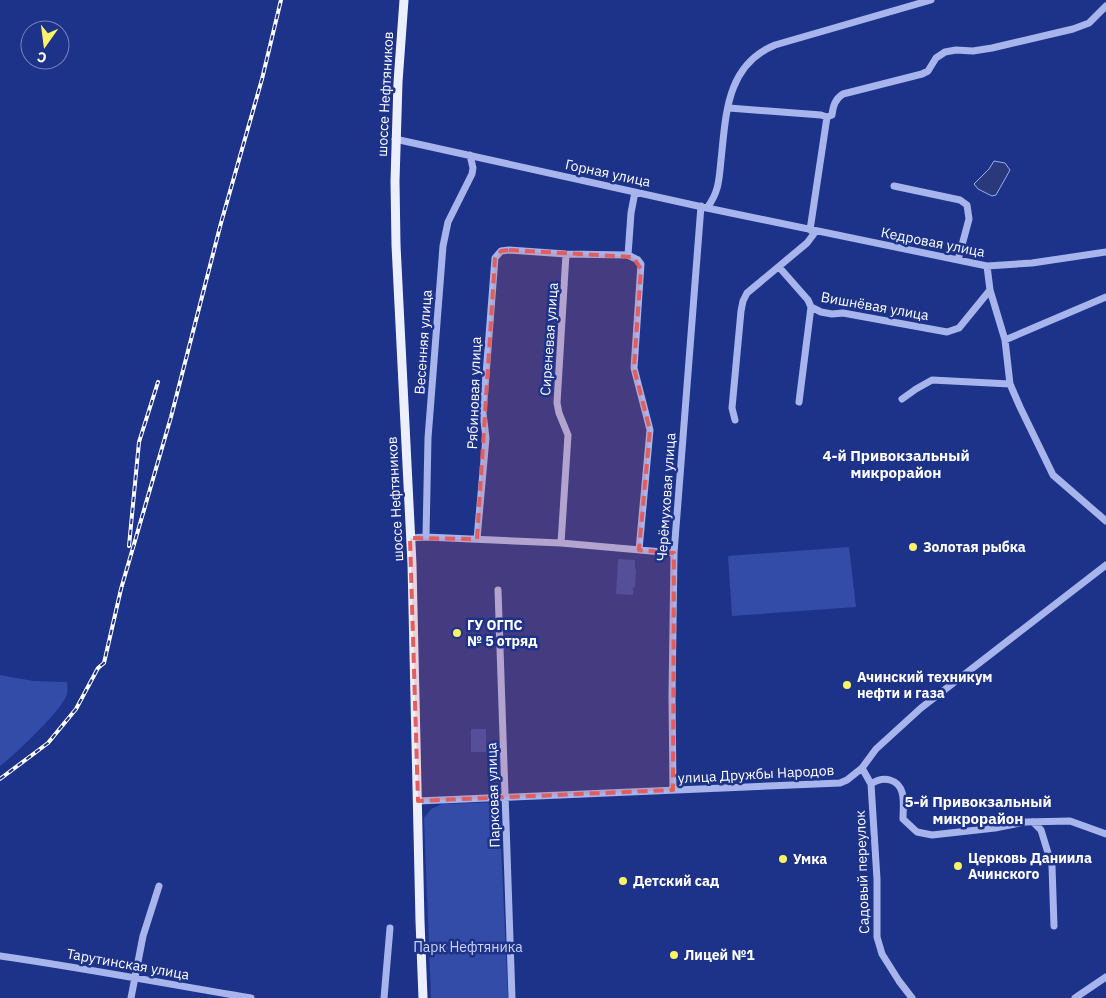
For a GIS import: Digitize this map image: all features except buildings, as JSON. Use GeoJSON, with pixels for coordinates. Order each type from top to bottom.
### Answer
{"type":"FeatureCollection","features":[{"type":"Feature","properties":{"kind":"main road","name":"шоссе Нефтяников"},"geometry":{"type":"LineString","coordinates":[[404,0],[395,139],[396,245],[410,538],[424,998]]}},
{"type":"Feature","properties":{"kind":"street","name":"Черёмуховая улица"},"geometry":{"type":"LineString","coordinates":[[673,790],[674,553],[704,207],[718,190],[724,134],[734,86],[741,72],[754,57],[766,48],[930,0]]}},
{"type":"Feature","properties":{"kind":"street"},"geometry":{"type":"LineString","coordinates":[[729,108],[827,117],[832,115],[835,102],[843,94],[922,74],[928,71],[936,58],[945,52],[956,50],[973,52],[1072,29],[1089,23],[1106,6]]}},
{"type":"Feature","properties":{"kind":"street"},"geometry":{"type":"LineString","coordinates":[[735,420],[732,408],[743,301],[747,293],[807,243],[813,230],[827,117]]}},
{"type":"Feature","properties":{"kind":"street","name":"Горная улица"},"geometry":{"type":"LineString","coordinates":[[395,139],[813,230]]}},
{"type":"Feature","properties":{"kind":"street","name":"Весенняя улица"},"geometry":{"type":"LineString","coordinates":[[426,537],[428,438],[443,246],[448,222],[472,174],[473,168],[470,155]]}},
{"type":"Feature","properties":{"kind":"street"},"geometry":{"type":"LineString","coordinates":[[894,186],[960,200],[968,205],[969,218],[958,260]]}},
{"type":"Feature","properties":{"kind":"street"},"geometry":{"type":"LineString","coordinates":[[628,255],[634,192]]}},
{"type":"Feature","properties":{"kind":"street","name":"Кедровая улица"},"geometry":{"type":"LineString","coordinates":[[813,230],[987,266],[1032,263],[1106,252]]}},
{"type":"Feature","properties":{"kind":"street","name":"Рябиновая улица"},"geometry":{"type":"LineString","coordinates":[[477,539],[486,438],[484,413],[495,258],[501,251],[509,250],[566,254]]}},
{"type":"Feature","properties":{"kind":"street"},"geometry":{"type":"LineString","coordinates":[[566,254],[628,255],[638,260],[641,269],[634,368],[650,430],[639,550]]}},
{"type":"Feature","properties":{"kind":"street","name":"Сиреневая улица"},"geometry":{"type":"LineString","coordinates":[[561,543],[568,435],[557,403],[566,254]]}},
{"type":"Feature","properties":{"kind":"street"},"geometry":{"type":"LineString","coordinates":[[987,266],[990,290],[1005,340],[1010,384],[1053,475],[1106,521]]}},
{"type":"Feature","properties":{"kind":"street","name":"Вишнёвая улица"},"geometry":{"type":"LineString","coordinates":[[779,267],[808,300],[811,307],[821,312],[832,314],[844,313],[947,332],[956,330],[990,290]]}},
{"type":"Feature","properties":{"kind":"street"},"geometry":{"type":"LineString","coordinates":[[1005,340],[1106,297]]}},
{"type":"Feature","properties":{"kind":"street"},"geometry":{"type":"LineString","coordinates":[[799,402],[811,307]]}},
{"type":"Feature","properties":{"kind":"street"},"geometry":{"type":"LineString","coordinates":[[902,399],[916,388],[932,380],[1010,384]]}},
{"type":"Feature","properties":{"kind":"street"},"geometry":{"type":"LineString","coordinates":[[410,538],[426,537],[561,543],[674,553]]}},
{"type":"Feature","properties":{"kind":"street","name":"улица Дружбы Народов"},"geometry":{"type":"LineString","coordinates":[[418,801],[834,784],[846,780],[862,768],[876,749],[921,708],[1106,565]]}},
{"type":"Feature","properties":{"kind":"street","name":"Парковая улица"},"geometry":{"type":"LineString","coordinates":[[498,590],[512,998]]}},
{"type":"Feature","properties":{"kind":"street","name":"Садовый переулок"},"geometry":{"type":"LineString","coordinates":[[862,768],[871,784],[877,879],[876,937],[882,954],[899,982],[912,998]]}},
{"type":"Feature","properties":{"kind":"street"},"geometry":{"type":"LineString","coordinates":[[871,784],[882,779],[893,781],[897,784],[902,792],[903,819],[917,832],[941,834],[995,828],[1025,822],[1070,821],[1106,834]]}},
{"type":"Feature","properties":{"kind":"street"},"geometry":{"type":"LineString","coordinates":[[1033,822],[1040,830],[1052,866],[1054,926]]}},
{"type":"Feature","properties":{"kind":"street"},"geometry":{"type":"LineString","coordinates":[[131,998],[143,936],[159,886]]}},
{"type":"Feature","properties":{"kind":"street"},"geometry":{"type":"LineString","coordinates":[[384,998],[390,928]]}},
{"type":"Feature","properties":{"kind":"street","name":"Тарутинская улица"},"geometry":{"type":"LineString","coordinates":[[0,956],[60,964],[134,979],[251,998]]}},
{"type":"Feature","properties":{"kind":"street"},"geometry":{"type":"LineString","coordinates":[[1075,998],[1106,976]]}},
{"type":"Feature","properties":{"kind":"highlighted area"},"geometry":{"type":"Polygon","coordinates":[[[509,250],[633,257],[641,269],[634,368],[650,430],[639,550],[674,553],[673,790],[418,801],[410,538],[477,539],[495,258],[501,251],[509,250]]]}},
{"type":"Feature","properties":{"kind":"green space"},"geometry":{"type":"Polygon","coordinates":[[[849,547],[856,607],[732,616],[728,556],[849,547]]]}},
{"type":"Feature","properties":{"kind":"green space"},"geometry":{"type":"Polygon","coordinates":[[[618,559],[635,560],[636,570],[633,595],[616,594],[618,559]]]}},
{"type":"Feature","properties":{"kind":"green space"},"geometry":{"type":"Polygon","coordinates":[[[0,675],[33,681],[67,682],[67,694],[57,710],[27,743],[0,766],[0,675]]]}},
{"type":"Feature","properties":{"kind":"green space"},"geometry":{"type":"Polygon","coordinates":[[[471,729],[486,729],[486,752],[471,752],[471,729]]]}},
{"type":"Feature","properties":{"kind":"green space","name":"Парк Нефтяника"},"geometry":{"type":"Polygon","coordinates":[[[499,802],[508,998],[431,998],[424,818],[431,809],[442,804],[499,802]]]}},
{"type":"Feature","properties":{"kind":"shaded area"},"geometry":{"type":"Polygon","coordinates":[[[994,161],[1005,163],[1010,170],[996,195],[992,196],[978,189],[974,184],[994,161]]]}},
{"type":"Feature","properties":{"kind":"railway"},"geometry":{"type":"LineString","coordinates":[[0,779],[48,743],[76,709],[98,668],[104,663],[121,589],[171,417],[221,223],[262,79],[281,0]]}},
{"type":"Feature","properties":{"kind":"railway"},"geometry":{"type":"LineString","coordinates":[[129,546],[139,442],[158,382]]}},
{"type":"Feature","properties":{"kind":"place","name":"Золотая рыбка"},"geometry":{"type":"Point","coordinates":[913,547]}},
{"type":"Feature","properties":{"kind":"place","name":"ГУ ОГПС № 5 отряд"},"geometry":{"type":"Point","coordinates":[457,633]}},
{"type":"Feature","properties":{"kind":"place","name":"Ачинский техникум нефти и газа"},"geometry":{"type":"Point","coordinates":[847,685]}},
{"type":"Feature","properties":{"kind":"place","name":"Умка"},"geometry":{"type":"Point","coordinates":[783,859]}},
{"type":"Feature","properties":{"kind":"place","name":"Церковь Даниила Ачинского"},"geometry":{"type":"Point","coordinates":[958,866]}},
{"type":"Feature","properties":{"kind":"place","name":"Детский сад"},"geometry":{"type":"Point","coordinates":[623,881]}},
{"type":"Feature","properties":{"kind":"place","name":"Лицей №1"},"geometry":{"type":"Point","coordinates":[674,955]}},
{"type":"Feature","properties":{"kind":"district","name":"4-й Привокзальный микрорайон"},"geometry":{"type":"Point","coordinates":[896,464]}},
{"type":"Feature","properties":{"kind":"district","name":"5-й Привокзальный микрорайон"},"geometry":{"type":"Point","coordinates":[978,810]}}]}
